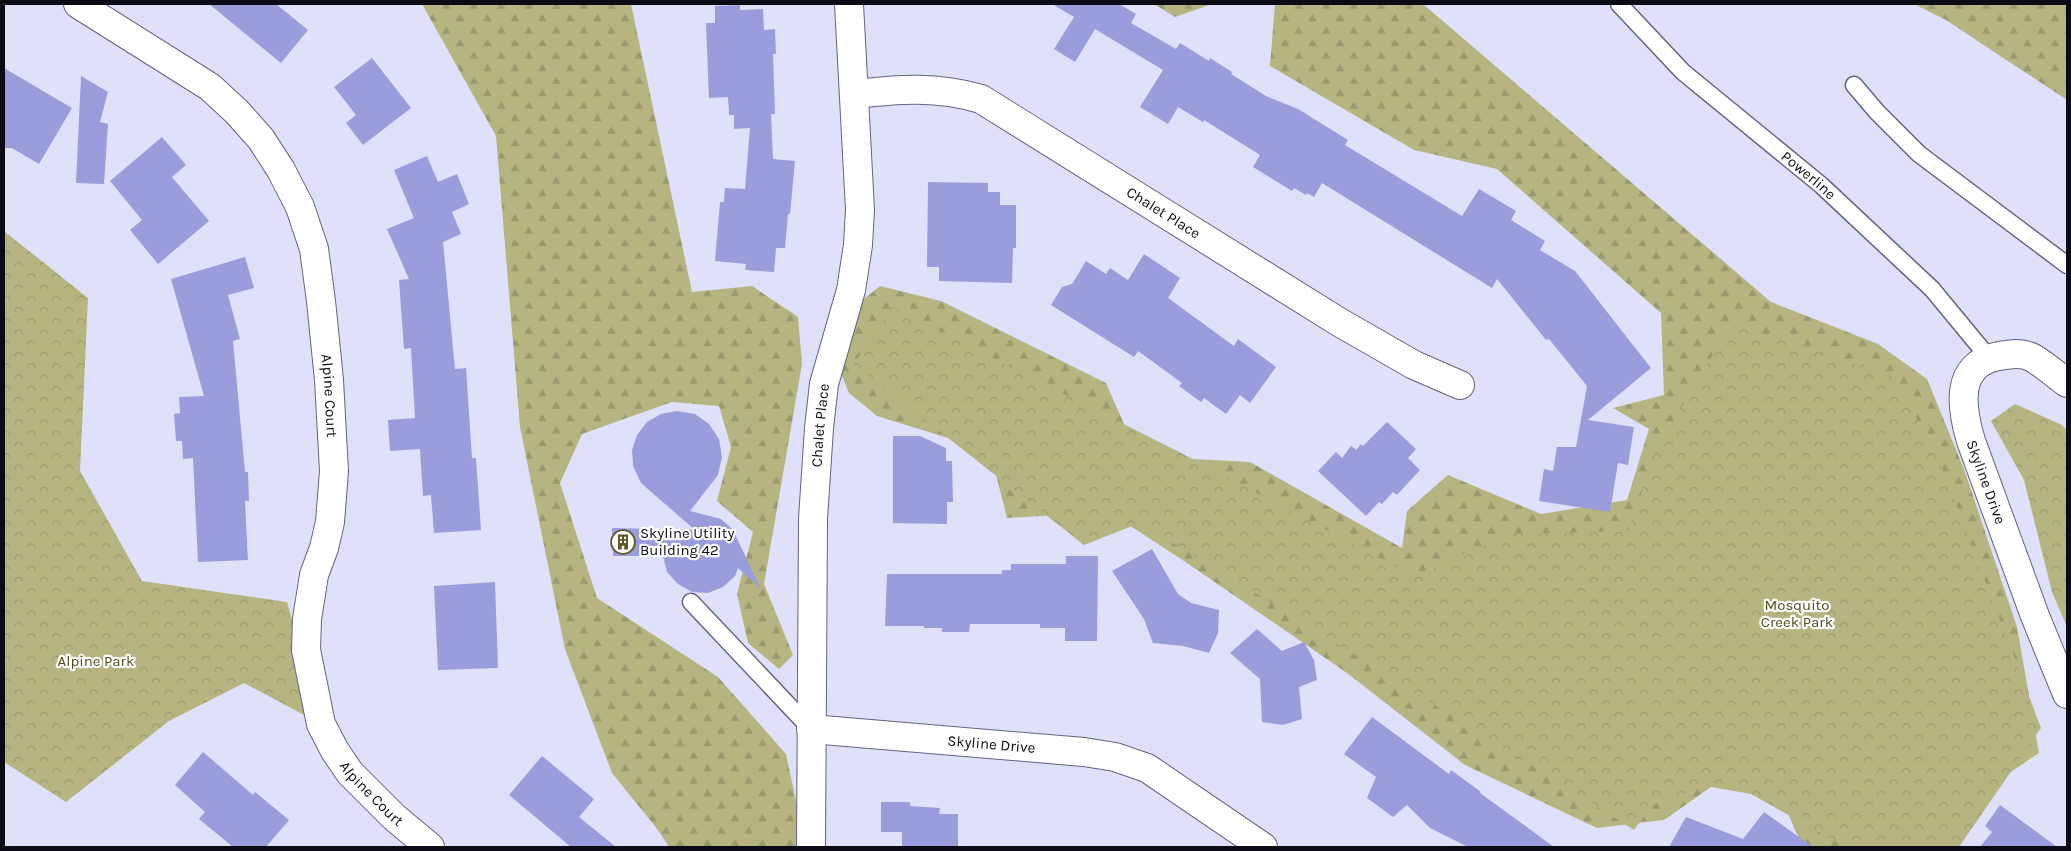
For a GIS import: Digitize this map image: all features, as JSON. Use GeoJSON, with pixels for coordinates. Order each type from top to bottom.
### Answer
{"type":"FeatureCollection","features":[{"type":"Feature","properties":{"kind":"street","name":"Alpine Court"},"geometry":{"type":"LineString","coordinates":[[78,4],[108,12],[210,87],[262,138],[300,206],[314,249],[321,301],[329,380],[334,471],[330,522],[324,548],[314,575],[306,619],[306,650],[317,706],[321,724],[335,751],[350,773],[394,817],[430,847]]}},
{"type":"Feature","properties":{"kind":"street","name":"Chalet Place"},"geometry":{"type":"LineString","coordinates":[[811,729],[813,519],[819,428],[824,384],[851,290],[858,245],[860,210],[849,4]]}},
{"type":"Feature","properties":{"kind":"street","name":"Chalet Place"},"geometry":{"type":"LineString","coordinates":[[855,94],[932,89],[957,92],[981,99],[1339,322],[1414,365],[1460,385]]}},
{"type":"Feature","properties":{"kind":"street","name":"Skyline Drive"},"geometry":{"type":"LineString","coordinates":[[2067,383],[2032,357],[2018,353],[1989,358],[1975,366],[1966,379],[1963,397],[1964,419],[2035,616],[2067,694]]}},
{"type":"Feature","properties":{"kind":"street","name":"Skyline Drive"},"geometry":{"type":"LineString","coordinates":[[811,729],[1084,752],[1115,757],[1147,768],[1175,785],[1263,847]]}},
{"type":"Feature","properties":{"kind":"street"},"geometry":{"type":"LineString","coordinates":[[811,729],[811,847]]}},
{"type":"Feature","properties":{"kind":"lane","name":"Powerline"},"geometry":{"type":"LineString","coordinates":[[1619,4],[1683,72],[1821,185],[1932,289],[1989,358]]}},
{"type":"Feature","properties":{"kind":"lane"},"geometry":{"type":"LineString","coordinates":[[1854,85],[1877,112],[1919,154],[2067,265]]}},
{"type":"Feature","properties":{"kind":"lane"},"geometry":{"type":"LineString","coordinates":[[691,602],[811,729]]}},
{"type":"Feature","properties":{"kind":"green space"},"geometry":{"type":"Polygon","coordinates":[[[422,4],[631,4],[692,292],[752,286],[798,317],[802,364],[764,584],[793,655],[779,669],[748,643],[737,594],[753,532],[717,501],[731,447],[719,406],[672,402],[582,434],[560,483],[597,598],[718,677],[786,754],[799,815],[796,847],[669,847],[658,830],[612,773],[565,649],[520,427],[496,136],[422,4]]]}},
{"type":"Feature","properties":{"kind":"green space"},"geometry":{"type":"Polygon","coordinates":[[[1154,4],[1212,4],[1175,17],[1154,4]]]}},
{"type":"Feature","properties":{"kind":"green space","name":"Mosquito Creek Park"},"geometry":{"type":"Polygon","coordinates":[[[1275,4],[1423,4],[1771,302],[1878,344],[1927,379],[1964,469],[2017,627],[2039,753],[1975,796],[1959,847],[1803,847],[1780,796],[1728,775],[1664,820],[1597,828],[1465,765],[1347,673],[1109,512],[1007,518],[990,451],[877,416],[849,393],[824,331],[880,286],[941,301],[1106,383],[1138,456],[1250,462],[1402,548],[1407,511],[1448,475],[1541,514],[1627,500],[1649,429],[1613,408],[1664,395],[1661,313],[1497,169],[1414,150],[1270,66],[1275,4]]]}},
{"type":"Feature","properties":{"kind":"green space"},"geometry":{"type":"Polygon","coordinates":[[[1914,4],[2067,4],[2067,100],[1946,20],[1914,4]]]}},
{"type":"Feature","properties":{"kind":"green space","name":"Alpine Park"},"geometry":{"type":"Polygon","coordinates":[[[4,231],[88,298],[80,471],[142,581],[287,602],[321,724],[244,683],[169,721],[66,802],[4,762],[4,231]]]}},
{"type":"Feature","properties":{"kind":"green space","name":"Mosquito Creek Park"},"geometry":{"type":"Polygon","coordinates":[[[892,307],[1185,455],[1413,576],[1510,534],[1628,531],[1658,447],[1731,324],[1896,377],[1944,473],[2041,728],[1959,847],[1843,847],[1751,794],[1706,786],[1652,805],[1634,830],[1240,583],[1140,523],[1084,545],[854,364],[892,307]]]}},
{"type":"Feature","properties":{"kind":"green space"},"geometry":{"type":"Polygon","coordinates":[[[2015,404],[2062,425],[2067,430],[2067,627],[2052,592],[2024,480],[1991,421],[2015,404]]]}},
{"type":"Feature","properties":{"kind":"building"},"geometry":{"type":"Polygon","coordinates":[[[209,4],[276,4],[308,30],[281,63],[209,4]]]}},
{"type":"Feature","properties":{"kind":"building"},"geometry":{"type":"Polygon","coordinates":[[[1052,4],[1119,4],[1136,14],[1131,23],[1176,49],[1180,43],[1209,61],[1210,58],[1266,96],[1298,109],[1348,140],[1345,145],[1462,216],[1479,189],[1516,211],[1511,220],[1545,241],[1540,250],[1575,271],[1651,368],[1588,420],[1634,427],[1628,465],[1618,463],[1610,512],[1539,501],[1544,469],[1553,471],[1557,447],[1576,447],[1587,386],[1549,339],[1546,340],[1497,279],[1492,288],[1322,183],[1314,197],[1294,188],[1292,191],[1253,167],[1260,155],[1204,120],[1203,122],[1178,107],[1168,124],[1140,107],[1163,70],[1095,29],[1075,62],[1054,49],[1074,17],[1052,4]]]}},
{"type":"Feature","properties":{"kind":"building"},"geometry":{"type":"Polygon","coordinates":[[[740,5],[740,10],[763,9],[764,30],[775,29],[776,54],[773,54],[775,114],[771,114],[773,159],[795,161],[785,248],[776,248],[774,272],[745,270],[746,264],[715,261],[720,202],[724,202],[725,188],[745,189],[750,128],[734,129],[734,115],[729,115],[728,97],[709,98],[706,23],[715,23],[715,6],[740,5]]]}},
{"type":"Feature","properties":{"kind":"building"},"geometry":{"type":"Polygon","coordinates":[[[372,58],[411,108],[363,145],[346,123],[356,115],[334,87],[372,58]]]}},
{"type":"Feature","properties":{"kind":"building"},"geometry":{"type":"Polygon","coordinates":[[[4,68],[72,108],[39,164],[12,148],[4,148],[4,68]]]}},
{"type":"Feature","properties":{"kind":"building"},"geometry":{"type":"Polygon","coordinates":[[[81,76],[108,92],[100,122],[108,124],[104,184],[76,183],[81,76]]]}},
{"type":"Feature","properties":{"kind":"building"},"geometry":{"type":"Polygon","coordinates":[[[162,137],[186,165],[172,177],[209,221],[158,264],[130,230],[142,220],[110,181],[162,137]]]}},
{"type":"Feature","properties":{"kind":"building"},"geometry":{"type":"Polygon","coordinates":[[[427,156],[438,182],[457,174],[469,204],[452,212],[461,234],[443,242],[455,369],[466,368],[472,458],[476,458],[481,530],[434,533],[431,495],[423,496],[420,449],[390,451],[388,420],[415,418],[411,348],[404,349],[399,280],[409,279],[387,229],[414,218],[394,170],[427,156]]]}},
{"type":"Feature","properties":{"kind":"building"},"geometry":{"type":"Polygon","coordinates":[[[928,182],[988,183],[988,192],[1000,192],[1000,205],[1016,205],[1016,248],[1013,248],[1012,283],[939,281],[939,267],[927,267],[928,182]]]}},
{"type":"Feature","properties":{"kind":"building"},"geometry":{"type":"Polygon","coordinates":[[[1144,254],[1180,278],[1168,298],[1234,346],[1238,339],[1276,367],[1250,403],[1240,395],[1226,414],[1204,398],[1201,402],[1179,386],[1182,383],[1138,351],[1134,357],[1051,305],[1062,287],[1072,284],[1086,261],[1106,274],[1110,268],[1128,280],[1144,254]]]}},
{"type":"Feature","properties":{"kind":"building"},"geometry":{"type":"Polygon","coordinates":[[[245,257],[254,288],[228,295],[240,339],[233,341],[245,472],[248,472],[249,501],[245,501],[248,560],[198,562],[193,458],[183,459],[182,441],[176,441],[174,414],[180,413],[179,397],[204,396],[171,279],[245,257]]]}},
{"type":"Feature","properties":{"kind":"building"},"geometry":{"type":"Polygon","coordinates":[[[677,411],[695,414],[709,424],[719,439],[722,457],[718,475],[690,511],[721,519],[733,530],[761,589],[738,568],[735,576],[723,587],[708,593],[692,592],[678,584],[667,572],[663,556],[613,556],[612,528],[695,530],[641,483],[633,466],[632,450],[637,435],[647,422],[661,414],[677,411]]]}},
{"type":"Feature","properties":{"kind":"building"},"geometry":{"type":"Polygon","coordinates":[[[1387,422],[1416,449],[1408,458],[1420,470],[1397,495],[1393,492],[1382,504],[1379,502],[1366,516],[1318,471],[1336,452],[1342,458],[1351,446],[1356,450],[1361,444],[1363,446],[1387,422]]]}},
{"type":"Feature","properties":{"kind":"building"},"geometry":{"type":"Polygon","coordinates":[[[893,436],[920,436],[946,448],[946,461],[952,461],[953,502],[947,502],[947,524],[893,523],[893,436]]]}},
{"type":"Feature","properties":{"kind":"building"},"geometry":{"type":"Polygon","coordinates":[[[1152,549],[1178,594],[1191,603],[1219,610],[1218,633],[1209,653],[1183,646],[1153,643],[1144,619],[1112,571],[1152,549]]]}},
{"type":"Feature","properties":{"kind":"building"},"geometry":{"type":"Polygon","coordinates":[[[1066,556],[1098,556],[1097,641],[1065,641],[1065,628],[1040,628],[1040,624],[970,624],[969,632],[942,632],[942,628],[924,628],[924,626],[885,626],[887,574],[1002,574],[1002,570],[1011,570],[1011,564],[1066,564],[1066,556]]]}},
{"type":"Feature","properties":{"kind":"building"},"geometry":{"type":"Polygon","coordinates":[[[495,582],[498,668],[438,670],[434,586],[495,582]]]}},
{"type":"Feature","properties":{"kind":"building"},"geometry":{"type":"Polygon","coordinates":[[[1257,629],[1282,651],[1304,642],[1314,660],[1317,680],[1299,687],[1302,719],[1283,725],[1262,722],[1260,679],[1230,653],[1257,629]]]}},
{"type":"Feature","properties":{"kind":"building"},"geometry":{"type":"Polygon","coordinates":[[[1372,717],[1449,774],[1451,770],[1554,847],[1468,847],[1430,828],[1407,805],[1393,817],[1367,798],[1376,777],[1344,754],[1372,717]]]}},
{"type":"Feature","properties":{"kind":"building"},"geometry":{"type":"Polygon","coordinates":[[[203,752],[253,795],[255,792],[289,820],[266,847],[233,847],[199,819],[205,812],[175,785],[203,752]]]}},
{"type":"Feature","properties":{"kind":"building"},"geometry":{"type":"Polygon","coordinates":[[[542,756],[594,799],[579,817],[616,847],[571,847],[509,795],[542,756]]]}},
{"type":"Feature","properties":{"kind":"building"},"geometry":{"type":"Polygon","coordinates":[[[881,802],[910,802],[910,806],[940,808],[939,814],[958,814],[958,847],[902,847],[902,832],[881,832],[881,802]]]}},
{"type":"Feature","properties":{"kind":"building"},"geometry":{"type":"Polygon","coordinates":[[[2000,805],[2057,847],[1980,847],[1992,832],[1985,826],[2000,805]]]}},
{"type":"Feature","properties":{"kind":"building"},"geometry":{"type":"Polygon","coordinates":[[[1764,812],[1813,847],[1669,847],[1686,817],[1743,839],[1764,812]]]}},
{"type":"Feature","properties":{"kind":"place","name":"Skyline Utility Building 42"},"geometry":{"type":"Point","coordinates":[623,542]}}]}
